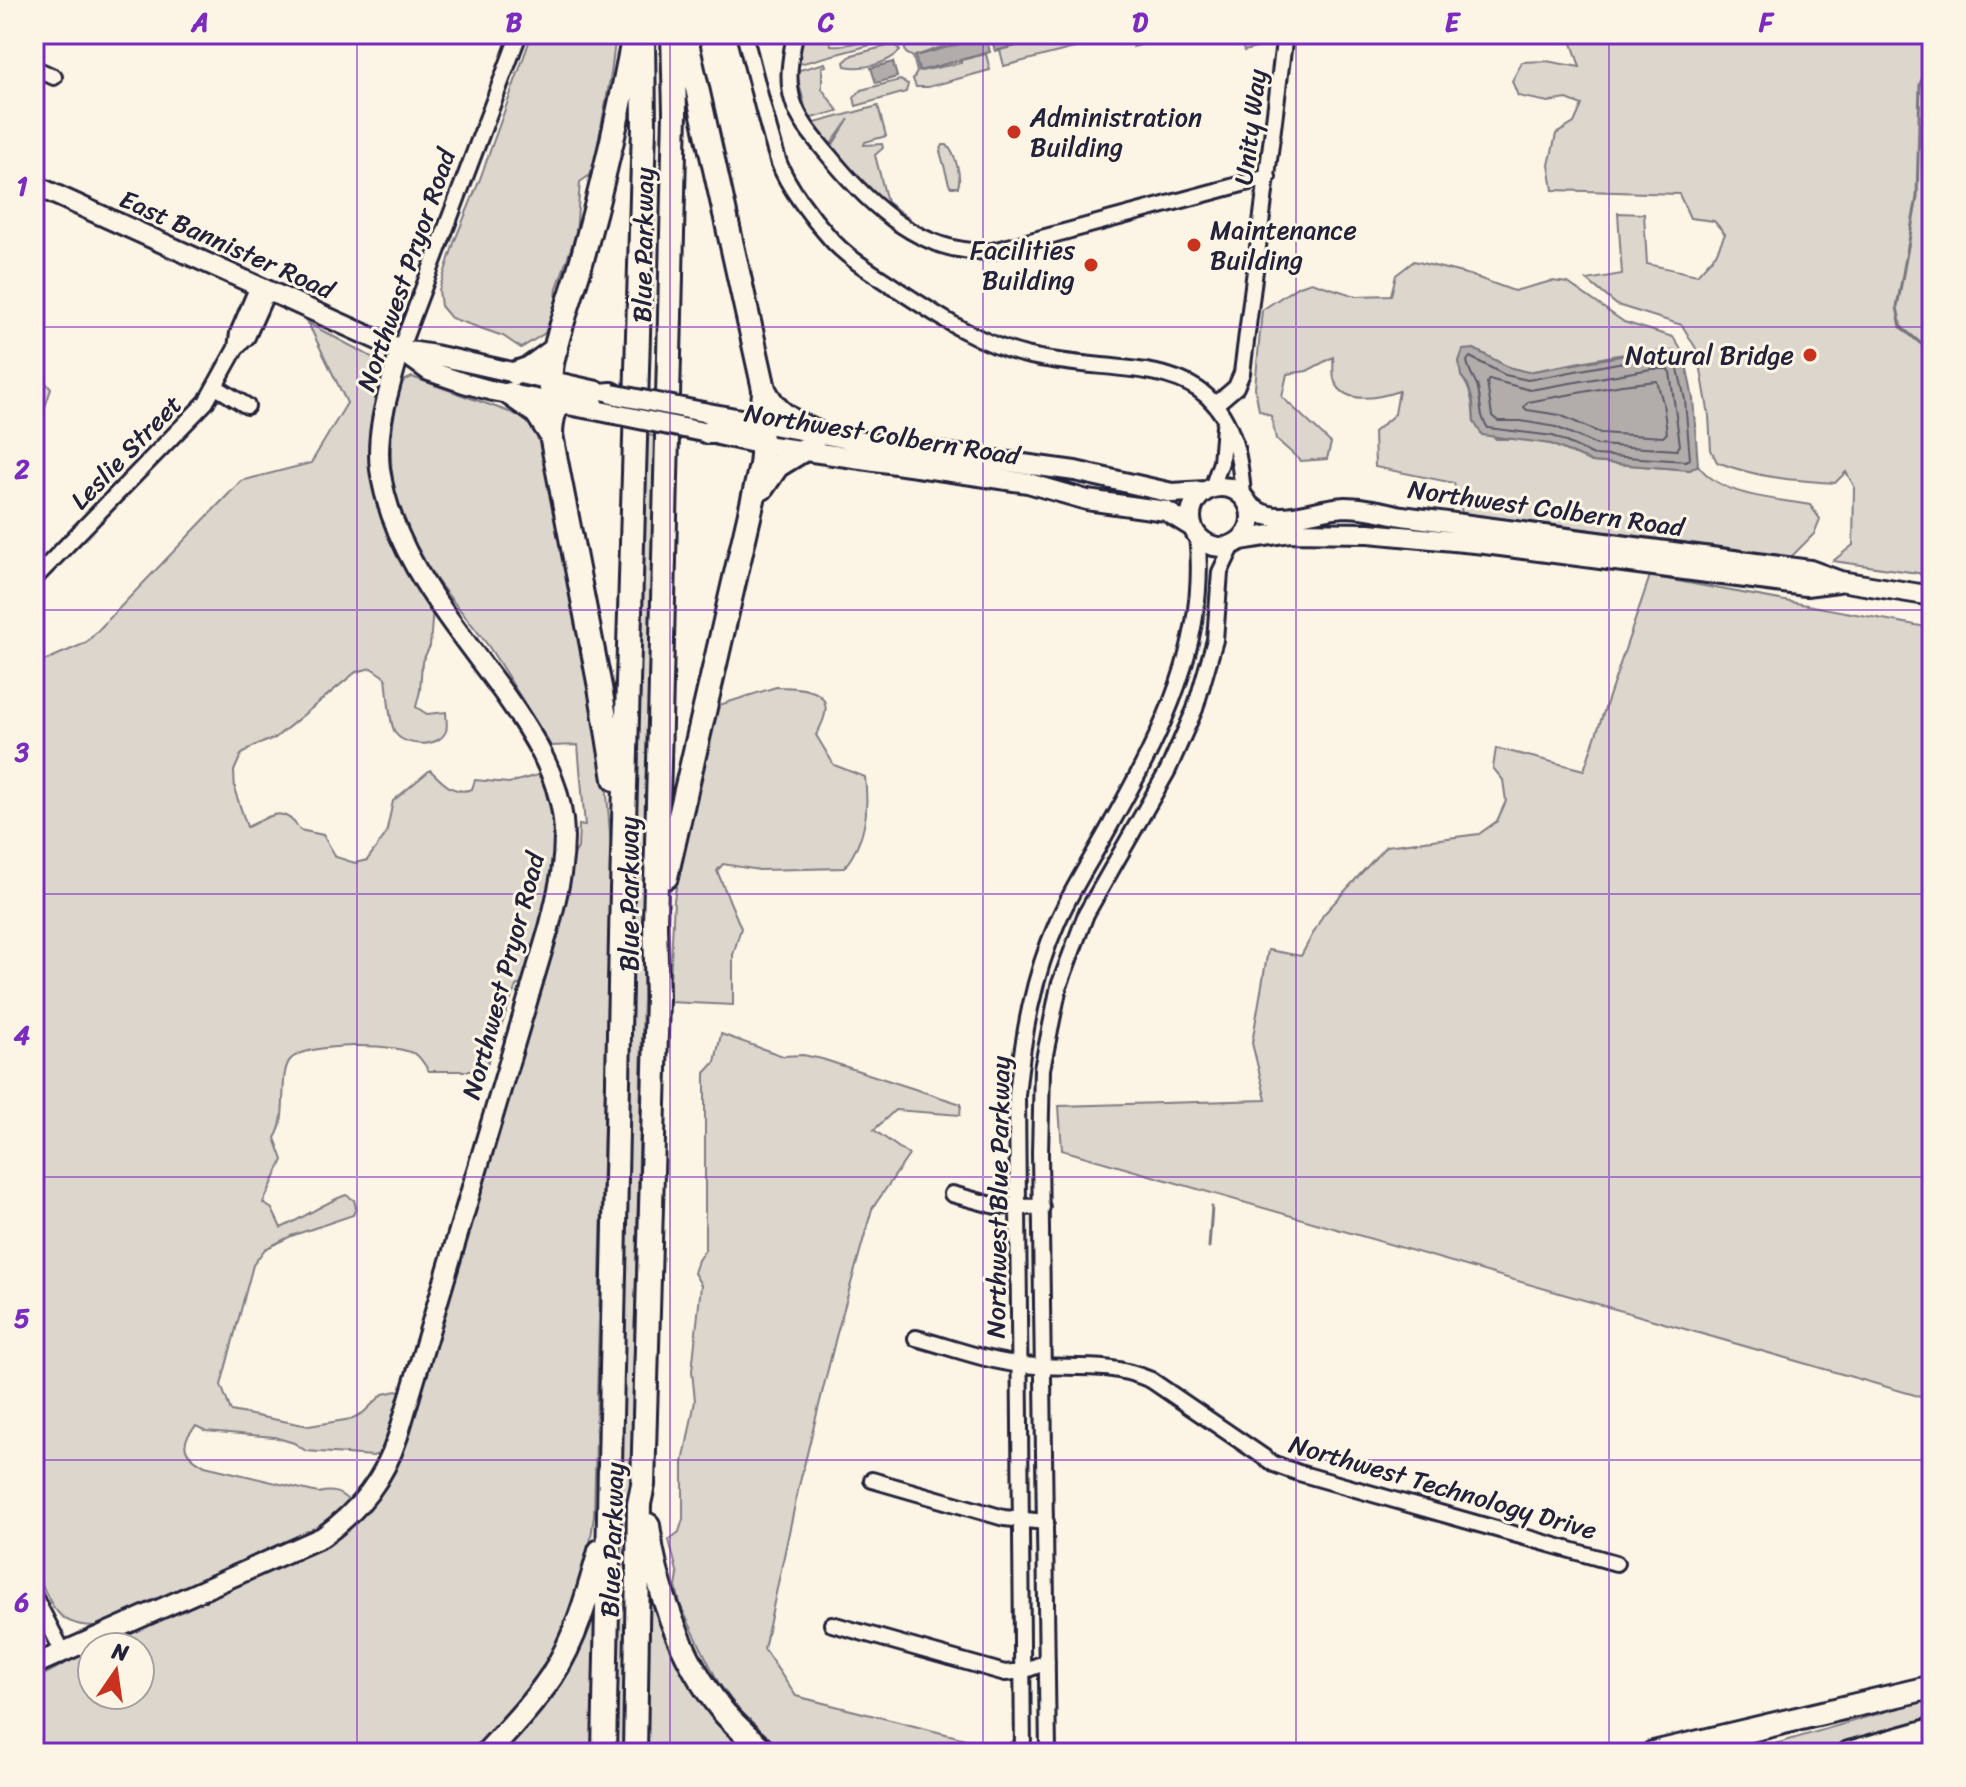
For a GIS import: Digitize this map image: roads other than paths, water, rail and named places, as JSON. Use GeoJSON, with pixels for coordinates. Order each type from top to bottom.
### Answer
{"type":"FeatureCollection","features":[{"type":"Feature","properties":{"kind":"highway"},"geometry":{"type":"LineString","coordinates":[[559,404],[550,381],[556,349],[615,133],[634,34]]}},
{"type":"Feature","properties":{"kind":"highway","name":"Blue Parkway"},"geometry":{"type":"LineString","coordinates":[[604,1753],[622,890],[644,127],[643,34]]}},
{"type":"Feature","properties":{"kind":"highway","name":"Blue Parkway"},"geometry":{"type":"LineString","coordinates":[[635,1753],[639,1504],[643,1485],[657,999],[655,925],[675,112],[673,34]]}},
{"type":"Feature","properties":{"kind":"highway"},"geometry":{"type":"LineString","coordinates":[[685,34],[764,389],[768,399],[811,442],[777,466],[753,503]]}},
{"type":"Feature","properties":{"kind":"highway"},"geometry":{"type":"LineString","coordinates":[[551,435],[513,384],[556,349]]}},
{"type":"Feature","properties":{"kind":"highway"},"geometry":{"type":"LineString","coordinates":[[705,425],[742,430],[761,411],[764,389]]}},
{"type":"Feature","properties":{"kind":"highway"},"geometry":{"type":"LineString","coordinates":[[606,402],[583,395],[559,404],[553,413],[551,435],[614,766],[622,890]]}},
{"type":"Feature","properties":{"kind":"highway"},"geometry":{"type":"LineString","coordinates":[[655,925],[753,503],[764,445],[753,422]]}},
{"type":"Feature","properties":{"kind":"highway"},"geometry":{"type":"LineString","coordinates":[[643,1485],[650,1542],[668,1607],[682,1641],[721,1708],[766,1753]]}},
{"type":"Feature","properties":{"kind":"highway"},"geometry":{"type":"LineString","coordinates":[[487,1753],[551,1676],[573,1636],[609,1519]]}},
{"type":"Feature","properties":{"kind":"highway"},"geometry":{"type":"LineString","coordinates":[[1660,1752],[1932,1687]]}},
{"type":"Feature","properties":{"kind":"highway"},"geometry":{"type":"LineString","coordinates":[[1709,1753],[1932,1687]]}},
{"type":"Feature","properties":{"kind":"highway"},"geometry":{"type":"LineString","coordinates":[[1849,1753],[1932,1730]]}},
{"type":"Feature","properties":{"kind":"highway"},"geometry":{"type":"LineString","coordinates":[[1901,1753],[1932,1743]]}},
{"type":"Feature","properties":{"kind":"main road","name":"East Bannister Road"},"geometry":{"type":"LineString","coordinates":[[34,185],[400,350],[435,355],[559,404]]}},
{"type":"Feature","properties":{"kind":"main road","name":"Northwest Pryor Road"},"geometry":{"type":"LineString","coordinates":[[34,1665],[322,1537],[356,1510],[373,1489],[388,1464],[398,1436],[549,928],[563,871],[565,844],[563,816],[543,754],[404,548],[386,499],[380,466],[381,425],[400,350]]}},
{"type":"Feature","properties":{"kind":"main road","name":"East Bannister Road"},"geometry":{"type":"LineString","coordinates":[[513,384],[550,381],[606,402],[705,425]]}},
{"type":"Feature","properties":{"kind":"main road","name":"Northwest Colbern Road"},"geometry":{"type":"LineString","coordinates":[[753,422],[811,442],[1028,483],[1087,500],[1155,508],[1169,512],[1195,531]]}},
{"type":"Feature","properties":{"kind":"main road","name":"Northwest Colbern Road"},"geometry":{"type":"LineString","coordinates":[[705,425],[764,445],[811,442],[954,456],[1075,471],[1172,493],[1209,490]]}},
{"type":"Feature","properties":{"kind":"main road"},"geometry":{"type":"LineString","coordinates":[[1225,487],[1246,500],[1251,523],[1237,542],[1213,546],[1195,531],[1193,507],[1209,490],[1225,487]]}},
{"type":"Feature","properties":{"kind":"main road","name":"Northwest Colbern Road"},"geometry":{"type":"LineString","coordinates":[[1246,500],[1256,513],[1270,517],[1295,516],[1320,509],[1364,508],[1402,516],[1810,570],[1840,581],[1932,596]]}},
{"type":"Feature","properties":{"kind":"main road","name":"Northwest Colbern Road"},"geometry":{"type":"LineString","coordinates":[[1237,542],[1290,532],[1369,533],[1485,544],[1806,586],[1840,581]]}},
{"type":"Feature","properties":{"kind":"main road","name":"Northwest Pryor Road"},"geometry":{"type":"LineString","coordinates":[[34,1673],[63,1652]]}},
{"type":"Feature","properties":{"kind":"street","name":"Northwest Pryor Road"},"geometry":{"type":"LineString","coordinates":[[400,350],[519,34]]}},
{"type":"Feature","properties":{"kind":"street"},"geometry":{"type":"LineString","coordinates":[[744,34],[780,166],[813,218],[850,258],[968,333],[1026,355],[1132,367],[1166,373],[1192,384],[1219,411],[1232,435],[1246,500]]}},
{"type":"Feature","properties":{"kind":"street"},"geometry":{"type":"LineString","coordinates":[[795,34],[789,88],[794,105],[809,131],[863,195],[887,216],[927,239],[970,252],[993,251],[1268,177]]}},
{"type":"Feature","properties":{"kind":"street","name":"Unity Way"},"geometry":{"type":"LineString","coordinates":[[1219,411],[1242,373],[1285,34]]}},
{"type":"Feature","properties":{"kind":"street"},"geometry":{"type":"LineString","coordinates":[[34,68],[54,77]]}},
{"type":"Feature","properties":{"kind":"street"},"geometry":{"type":"LineString","coordinates":[[761,95],[789,88]]}},
{"type":"Feature","properties":{"kind":"street"},"geometry":{"type":"LineString","coordinates":[[766,113],[794,105]]}},
{"type":"Feature","properties":{"kind":"street","name":"Leslie Street"},"geometry":{"type":"LineString","coordinates":[[35,578],[188,422],[216,387],[236,348],[238,333],[263,288]]}},
{"type":"Feature","properties":{"kind":"street"},"geometry":{"type":"LineString","coordinates":[[216,387],[247,406]]}},
{"type":"Feature","properties":{"kind":"street"},"geometry":{"type":"LineString","coordinates":[[1209,490],[1221,462],[1225,440],[1219,411]]}},
{"type":"Feature","properties":{"kind":"street","name":"Northwest Blue Parkway"},"geometry":{"type":"LineString","coordinates":[[1023,1753],[1017,1095],[1024,1039],[1034,991],[1056,924],[1153,750],[1173,701],[1194,621],[1200,566],[1195,531]]}},
{"type":"Feature","properties":{"kind":"street","name":"Northwest Blue Parkway"},"geometry":{"type":"LineString","coordinates":[[1048,1753],[1042,1069],[1059,986],[1086,914],[1168,770],[1195,709],[1215,640],[1220,572],[1237,542]]}},
{"type":"Feature","properties":{"kind":"street"},"geometry":{"type":"LineString","coordinates":[[952,1194],[996,1206],[1042,1207]]}},
{"type":"Feature","properties":{"kind":"street","name":"Northwest Technology Drive"},"geometry":{"type":"LineString","coordinates":[[916,1338],[1020,1365],[1104,1366],[1134,1372],[1151,1380],[1274,1464],[1616,1563]]}},
{"type":"Feature","properties":{"kind":"street"},"geometry":{"type":"LineString","coordinates":[[872,1480],[1004,1518],[1046,1522]]}},
{"type":"Feature","properties":{"kind":"street"},"geometry":{"type":"LineString","coordinates":[[34,1596],[63,1652]]}},
{"type":"Feature","properties":{"kind":"street"},"geometry":{"type":"LineString","coordinates":[[832,1624],[1005,1673],[1023,1671],[1047,1662]]}},
{"type":"Feature","properties":{"kind":"water"},"geometry":{"type":"Polygon","coordinates":[[[1060,34],[995,51],[991,36],[1060,34]]]}},
{"type":"Feature","properties":{"kind":"water"},"geometry":{"type":"Polygon","coordinates":[[[986,37],[990,52],[919,71],[915,56],[986,37]]]}},
{"type":"Feature","properties":{"kind":"water"},"geometry":{"type":"Polygon","coordinates":[[[893,62],[897,77],[876,83],[871,68],[893,62]]]}},
{"type":"Feature","properties":{"kind":"water"},"geometry":{"type":"Polygon","coordinates":[[[1474,349],[1508,367],[1528,372],[1650,351],[1684,354],[1693,399],[1698,465],[1690,470],[1592,462],[1551,444],[1482,435],[1474,422],[1473,402],[1468,385],[1461,376],[1459,361],[1463,350],[1474,349]]]}},
{"type":"Feature","properties":{"kind":"waterway"},"geometry":{"type":"LineString","coordinates":[[1932,57],[1920,84],[1917,197],[1897,307],[1901,327],[1925,347],[1932,379]]}},
{"type":"Feature","properties":{"kind":"waterway"},"geometry":{"type":"LineString","coordinates":[[1209,1247],[1212,1207]]}},
{"type":"Feature","properties":{"kind":"place","name":"Administration Building"},"geometry":{"type":"Point","coordinates":[1014,132]}},
{"type":"Feature","properties":{"kind":"place","name":"Maintenance Building"},"geometry":{"type":"Point","coordinates":[1194,245]}},
{"type":"Feature","properties":{"kind":"place","name":"Facilities Building"},"geometry":{"type":"Point","coordinates":[1091,265]}},
{"type":"Feature","properties":{"kind":"place","name":"Natural Bridge"},"geometry":{"type":"Point","coordinates":[1810,355]}}]}
